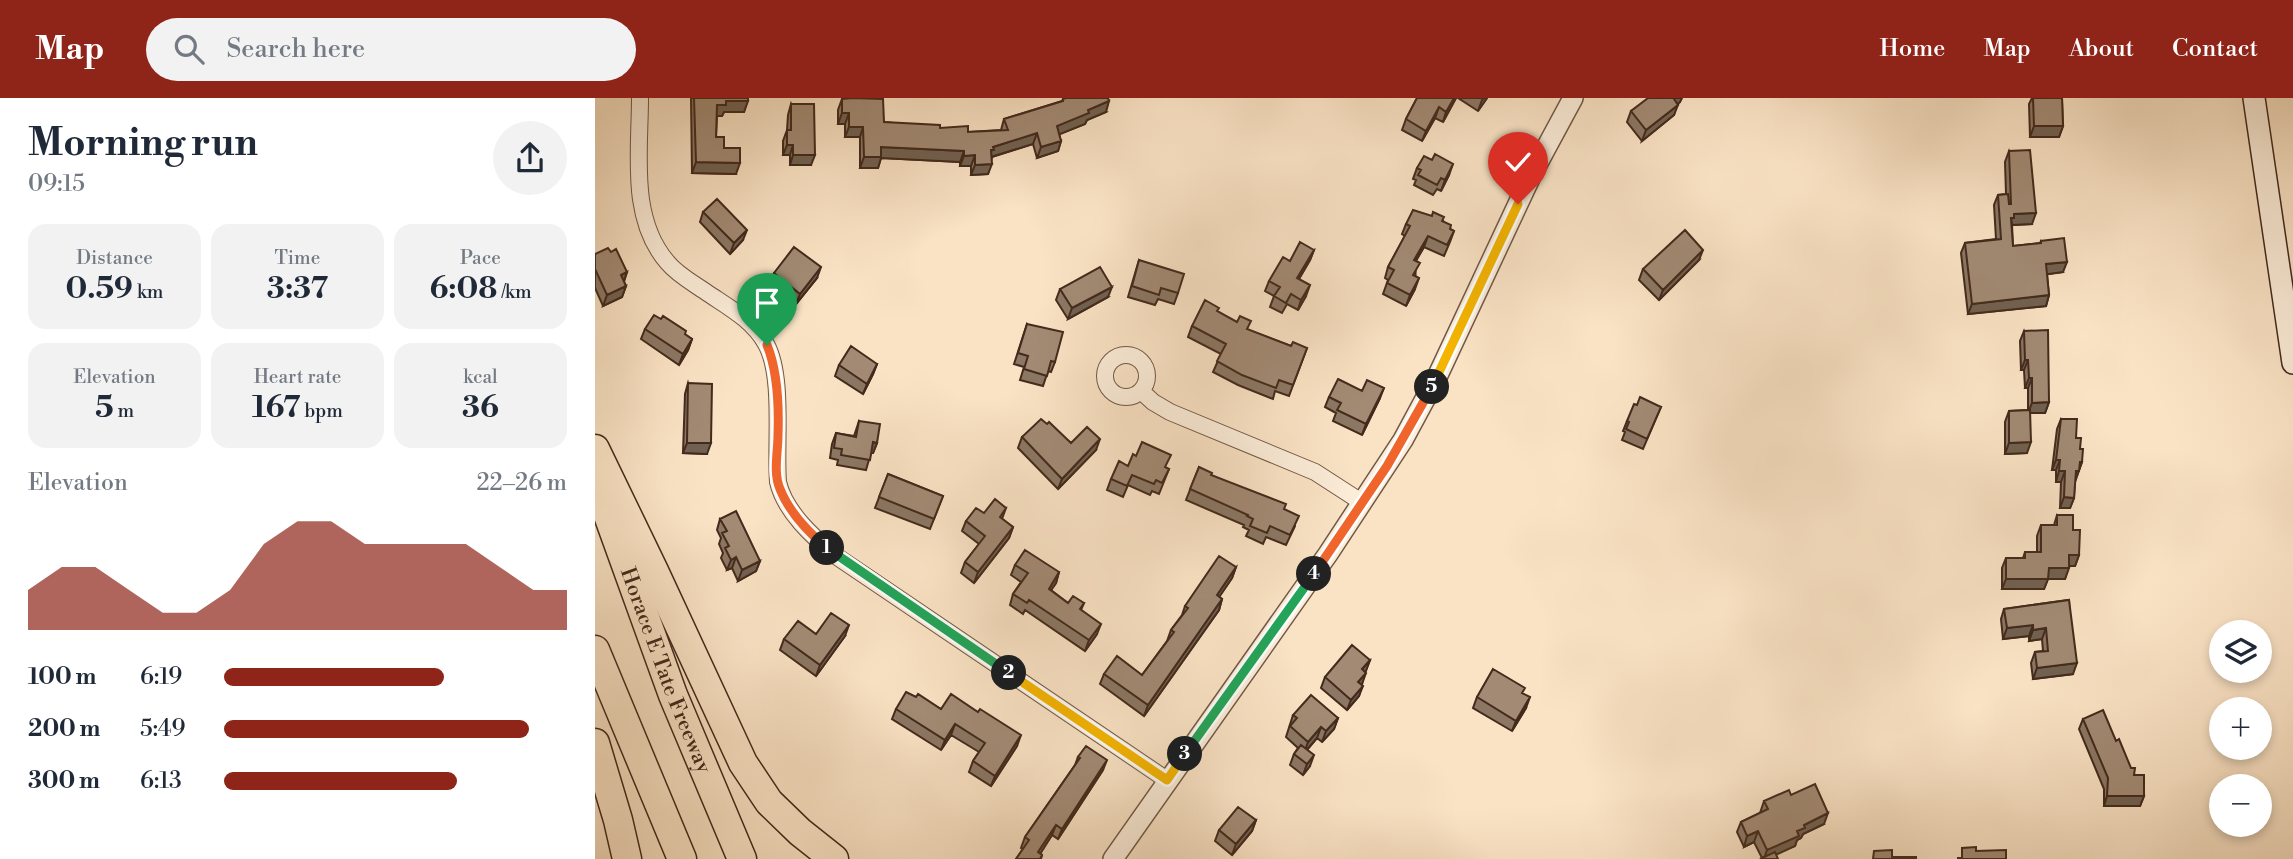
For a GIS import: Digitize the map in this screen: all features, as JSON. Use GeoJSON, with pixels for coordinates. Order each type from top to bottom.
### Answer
{"type":"FeatureCollection","features":[{"type":"Feature","properties":{"kind":"highway"},"geometry":{"type":"LineString","coordinates":[[595,449],[655,571],[743,763],[769,802],[800,832],[834,859]]}},
{"type":"Feature","properties":{"kind":"highway","name":"Horace E Tate Freeway"},"geometry":{"type":"LineString","coordinates":[[595,480],[673,695],[742,859]]}},
{"type":"Feature","properties":{"kind":"highway"},"geometry":{"type":"LineString","coordinates":[[595,650],[682,859]]}},
{"type":"Feature","properties":{"kind":"highway"},"geometry":{"type":"LineString","coordinates":[[595,743],[627,859]]}},
{"type":"Feature","properties":{"kind":"main road"},"geometry":{"type":"LineString","coordinates":[[2255,98],[2293,363]]}},
{"type":"Feature","properties":{"kind":"street"},"geometry":{"type":"LineString","coordinates":[[640,98],[642,206],[645,225],[655,245],[676,270],[747,320],[760,334],[772,357],[778,432],[778,482],[796,517],[836,556],[1167,780]]}},
{"type":"Feature","properties":{"kind":"street"},"geometry":{"type":"LineString","coordinates":[[1112,859],[1363,503],[1423,406],[1532,174],[1573,98]]}},
{"type":"Feature","properties":{"kind":"street"},"geometry":{"type":"LineString","coordinates":[[1142,391],[1153,402],[1170,412],[1315,472],[1363,503]]}},
{"type":"Feature","properties":{"kind":"building"},"geometry":{"type":"Polygon","coordinates":[[[694,98],[748,98],[748,101],[726,101],[726,105],[717,105],[716,137],[724,137],[724,148],[740,148],[740,163],[696,162],[694,98]]]}},
{"type":"Feature","properties":{"kind":"building"},"geometry":{"type":"Polygon","coordinates":[[[1066,98],[1108,98],[1109,101],[1088,110],[1089,113],[1057,126],[1061,141],[1041,147],[1037,133],[993,147],[992,164],[975,165],[975,155],[964,156],[964,151],[881,147],[881,157],[864,157],[863,127],[849,127],[849,113],[842,113],[842,99],[883,99],[884,122],[940,125],[940,128],[968,126],[968,132],[1008,130],[1004,119],[1066,98]]]}},
{"type":"Feature","properties":{"kind":"building"},"geometry":{"type":"Polygon","coordinates":[[[1417,98],[1454,98],[1446,112],[1439,107],[1426,131],[1406,119],[1417,98]]]}},
{"type":"Feature","properties":{"kind":"building"},"geometry":{"type":"Polygon","coordinates":[[[1648,98],[1675,98],[1678,105],[1646,130],[1631,111],[1648,98]]]}},
{"type":"Feature","properties":{"kind":"building"},"geometry":{"type":"Polygon","coordinates":[[[2033,98],[2062,98],[2063,126],[2034,126],[2033,98]]]}},
{"type":"Feature","properties":{"kind":"building"},"geometry":{"type":"Polygon","coordinates":[[[791,104],[814,104],[815,155],[793,155],[793,145],[787,145],[787,130],[791,130],[791,104]]]}},
{"type":"Feature","properties":{"kind":"building"},"geometry":{"type":"Polygon","coordinates":[[[2030,150],[2036,213],[2014,214],[2014,218],[2011,218],[2013,246],[2064,238],[2067,262],[2046,264],[2049,295],[1972,304],[1965,243],[2001,239],[1998,195],[2008,194],[2011,204],[2009,151],[2030,150]]]}},
{"type":"Feature","properties":{"kind":"building"},"geometry":{"type":"Polygon","coordinates":[[[1435,154],[1453,164],[1445,180],[1441,178],[1437,185],[1418,175],[1421,170],[1417,168],[1424,156],[1432,160],[1435,154]]]}},
{"type":"Feature","properties":{"kind":"building"},"geometry":{"type":"Polygon","coordinates":[[[717,199],[747,230],[734,243],[703,212],[717,199]]]}},
{"type":"Feature","properties":{"kind":"building"},"geometry":{"type":"Polygon","coordinates":[[[1413,210],[1432,216],[1433,212],[1444,217],[1442,221],[1451,225],[1450,229],[1454,231],[1447,245],[1428,236],[1414,260],[1420,263],[1413,275],[1419,278],[1410,295],[1387,283],[1394,270],[1388,267],[1410,226],[1406,224],[1413,210]]]}},
{"type":"Feature","properties":{"kind":"building"},"geometry":{"type":"Polygon","coordinates":[[[1685,230],[1703,250],[1663,290],[1643,269],[1685,230]]]}},
{"type":"Feature","properties":{"kind":"building"},"geometry":{"type":"Polygon","coordinates":[[[1300,242],[1314,250],[1297,278],[1310,285],[1301,300],[1291,294],[1286,303],[1274,296],[1280,287],[1269,281],[1283,257],[1290,261],[1300,242]]]}},
{"type":"Feature","properties":{"kind":"building"},"geometry":{"type":"Polygon","coordinates":[[[794,247],[821,267],[800,294],[774,273],[794,247]]]}},
{"type":"Feature","properties":{"kind":"building"},"geometry":{"type":"Polygon","coordinates":[[[608,248],[611,252],[616,249],[627,272],[621,275],[626,286],[607,295],[595,269],[595,254],[608,248]]]}},
{"type":"Feature","properties":{"kind":"building"},"geometry":{"type":"Polygon","coordinates":[[[1139,260],[1184,274],[1178,293],[1161,288],[1159,295],[1132,286],[1139,260]]]}},
{"type":"Feature","properties":{"kind":"building"},"geometry":{"type":"Polygon","coordinates":[[[1100,267],[1112,287],[1072,308],[1060,289],[1100,267]]]}},
{"type":"Feature","properties":{"kind":"building"},"geometry":{"type":"Polygon","coordinates":[[[1205,300],[1219,308],[1217,311],[1237,322],[1240,316],[1251,321],[1247,329],[1291,346],[1293,342],[1307,348],[1293,385],[1279,380],[1276,388],[1242,375],[1217,361],[1226,344],[1192,326],[1205,300]]]}},
{"type":"Feature","properties":{"kind":"building"},"geometry":{"type":"Polygon","coordinates":[[[654,315],[661,319],[663,316],[686,331],[685,334],[692,339],[683,354],[645,329],[654,315]]]}},
{"type":"Feature","properties":{"kind":"building"},"geometry":{"type":"Polygon","coordinates":[[[1027,324],[1063,332],[1055,362],[1051,361],[1047,376],[1024,369],[1028,356],[1018,353],[1027,324]]]}},
{"type":"Feature","properties":{"kind":"building"},"geometry":{"type":"Polygon","coordinates":[[[2048,330],[2049,402],[2032,403],[2032,378],[2029,378],[2028,360],[2025,360],[2024,331],[2048,330]]]}},
{"type":"Feature","properties":{"kind":"building"},"geometry":{"type":"Polygon","coordinates":[[[851,346],[877,364],[867,384],[839,365],[851,346]]]}},
{"type":"Feature","properties":{"kind":"building"},"geometry":{"type":"Polygon","coordinates":[[[1338,379],[1362,391],[1367,380],[1384,388],[1366,424],[1337,410],[1341,403],[1329,397],[1338,379]]]}},
{"type":"Feature","properties":{"kind":"building"},"geometry":{"type":"Polygon","coordinates":[[[688,383],[712,384],[711,443],[687,443],[688,383]]]}},
{"type":"Feature","properties":{"kind":"building"},"geometry":{"type":"Polygon","coordinates":[[[1640,397],[1661,407],[1647,439],[1626,429],[1634,404],[1637,405],[1640,397]]]}},
{"type":"Feature","properties":{"kind":"building"},"geometry":{"type":"Polygon","coordinates":[[[2030,410],[2031,442],[2009,443],[2009,411],[2030,410]]]}},
{"type":"Feature","properties":{"kind":"building"},"geometry":{"type":"Polygon","coordinates":[[[1041,419],[1047,424],[1049,422],[1071,443],[1087,427],[1100,439],[1062,479],[1022,437],[1041,419]]]}},
{"type":"Feature","properties":{"kind":"building"},"geometry":{"type":"Polygon","coordinates":[[[2061,419],[2077,419],[2076,438],[2081,438],[2080,449],[2083,449],[2082,462],[2079,471],[2076,471],[2074,498],[2064,497],[2065,471],[2059,471],[2060,460],[2056,460],[2061,419]]]}},
{"type":"Feature","properties":{"kind":"building"},"geometry":{"type":"Polygon","coordinates":[[[859,421],[880,424],[877,443],[873,442],[870,460],[841,455],[842,449],[834,448],[836,433],[856,437],[859,421]]]}},
{"type":"Feature","properties":{"kind":"building"},"geometry":{"type":"Polygon","coordinates":[[[1142,442],[1171,455],[1165,467],[1169,469],[1162,483],[1156,480],[1154,484],[1132,475],[1127,486],[1111,479],[1119,461],[1128,466],[1142,442]]]}},
{"type":"Feature","properties":{"kind":"building"},"geometry":{"type":"Polygon","coordinates":[[[1199,467],[1212,473],[1211,475],[1286,504],[1284,509],[1299,516],[1290,535],[1270,526],[1267,533],[1250,526],[1253,519],[1248,515],[1190,489],[1199,467]]]}},
{"type":"Feature","properties":{"kind":"building"},"geometry":{"type":"Polygon","coordinates":[[[888,474],[943,496],[934,519],[879,497],[888,474]]]}},
{"type":"Feature","properties":{"kind":"building"},"geometry":{"type":"Polygon","coordinates":[[[995,499],[1006,508],[1000,517],[1013,527],[978,572],[965,562],[985,536],[966,521],[976,508],[984,513],[995,499]]]}},
{"type":"Feature","properties":{"kind":"building"},"geometry":{"type":"Polygon","coordinates":[[[736,511],[760,561],[742,570],[736,557],[731,560],[725,548],[729,546],[722,533],[727,531],[720,519],[736,511]]]}},
{"type":"Feature","properties":{"kind":"building"},"geometry":{"type":"Polygon","coordinates":[[[2057,515],[2073,515],[2073,530],[2080,530],[2079,555],[2069,555],[2069,568],[2049,568],[2048,579],[2006,579],[2006,558],[2025,558],[2025,552],[2041,552],[2041,525],[2057,525],[2057,515]]]}},
{"type":"Feature","properties":{"kind":"building"},"geometry":{"type":"Polygon","coordinates":[[[1025,550],[1059,572],[1049,589],[1068,603],[1073,596],[1084,603],[1080,609],[1101,624],[1089,640],[1029,600],[1027,603],[1013,594],[1028,573],[1015,565],[1025,550]]]}},
{"type":"Feature","properties":{"kind":"building"},"geometry":{"type":"Polygon","coordinates":[[[1219,556],[1236,567],[1217,595],[1222,599],[1148,705],[1104,674],[1117,656],[1142,675],[1174,632],[1171,630],[1188,608],[1185,606],[1219,556]]]}},
{"type":"Feature","properties":{"kind":"building"},"geometry":{"type":"Polygon","coordinates":[[[2069,600],[2077,663],[2037,668],[2035,652],[2048,651],[2046,628],[2033,630],[2033,625],[2007,628],[2004,609],[2069,600]]]}},
{"type":"Feature","properties":{"kind":"building"},"geometry":{"type":"Polygon","coordinates":[[[831,613],[849,625],[820,665],[784,639],[798,621],[816,634],[831,613]]]}},
{"type":"Feature","properties":{"kind":"building"},"geometry":{"type":"Polygon","coordinates":[[[1352,645],[1370,660],[1362,669],[1366,673],[1358,682],[1363,686],[1351,700],[1325,677],[1352,645]]]}},
{"type":"Feature","properties":{"kind":"building"},"geometry":{"type":"Polygon","coordinates":[[[1493,669],[1525,688],[1522,693],[1530,697],[1516,721],[1477,697],[1493,669]]]}},
{"type":"Feature","properties":{"kind":"building"},"geometry":{"type":"Polygon","coordinates":[[[906,692],[916,697],[918,694],[941,709],[951,694],[1021,735],[995,776],[973,761],[985,743],[955,724],[945,740],[896,709],[906,692]]]}},
{"type":"Feature","properties":{"kind":"building"},"geometry":{"type":"Polygon","coordinates":[[[1311,695],[1338,718],[1326,731],[1321,727],[1308,742],[1290,726],[1297,718],[1293,715],[1311,695]]]}},
{"type":"Feature","properties":{"kind":"building"},"geometry":{"type":"Polygon","coordinates":[[[2103,710],[2116,741],[2119,739],[2131,768],[2135,768],[2134,775],[2144,775],[2144,796],[2107,796],[2108,778],[2083,719],[2103,710]]]}},
{"type":"Feature","properties":{"kind":"building"},"geometry":{"type":"Polygon","coordinates":[[[1301,745],[1314,755],[1307,764],[1294,754],[1301,745]]]}},
{"type":"Feature","properties":{"kind":"building"},"geometry":{"type":"Polygon","coordinates":[[[1086,746],[1107,760],[1062,829],[1056,825],[1038,852],[1042,855],[1040,859],[1016,859],[1029,840],[1025,837],[1086,746]]]}},
{"type":"Feature","properties":{"kind":"building"},"geometry":{"type":"Polygon","coordinates":[[[1815,784],[1828,813],[1804,825],[1805,828],[1797,831],[1799,836],[1767,850],[1758,831],[1747,836],[1741,822],[1768,809],[1764,801],[1789,790],[1791,795],[1815,784]]]}},
{"type":"Feature","properties":{"kind":"building"},"geometry":{"type":"Polygon","coordinates":[[[1238,807],[1256,820],[1236,844],[1219,830],[1238,807]]]}},
{"type":"Feature","properties":{"kind":"building"},"geometry":{"type":"Polygon","coordinates":[[[1976,847],[1976,851],[2006,850],[2006,859],[1958,859],[1962,858],[1962,848],[1976,847]]]}},
{"type":"Feature","properties":{"kind":"building"},"geometry":{"type":"Polygon","coordinates":[[[1892,850],[1892,857],[1916,859],[1873,859],[1874,851],[1892,850]]]}},
{"type":"Feature","properties":{"kind":"building"},"geometry":{"type":"Polygon","coordinates":[[[1775,852],[1778,859],[1760,859],[1775,852]]]}},
{"type":"Feature","properties":{"kind":"route"},"geometry":{"type":"LineString","coordinates":[[767,345],[775,371],[778,482],[796,517],[836,556],[1167,780],[1328,554],[1403,440],[1423,406],[1518,204]]}}]}
